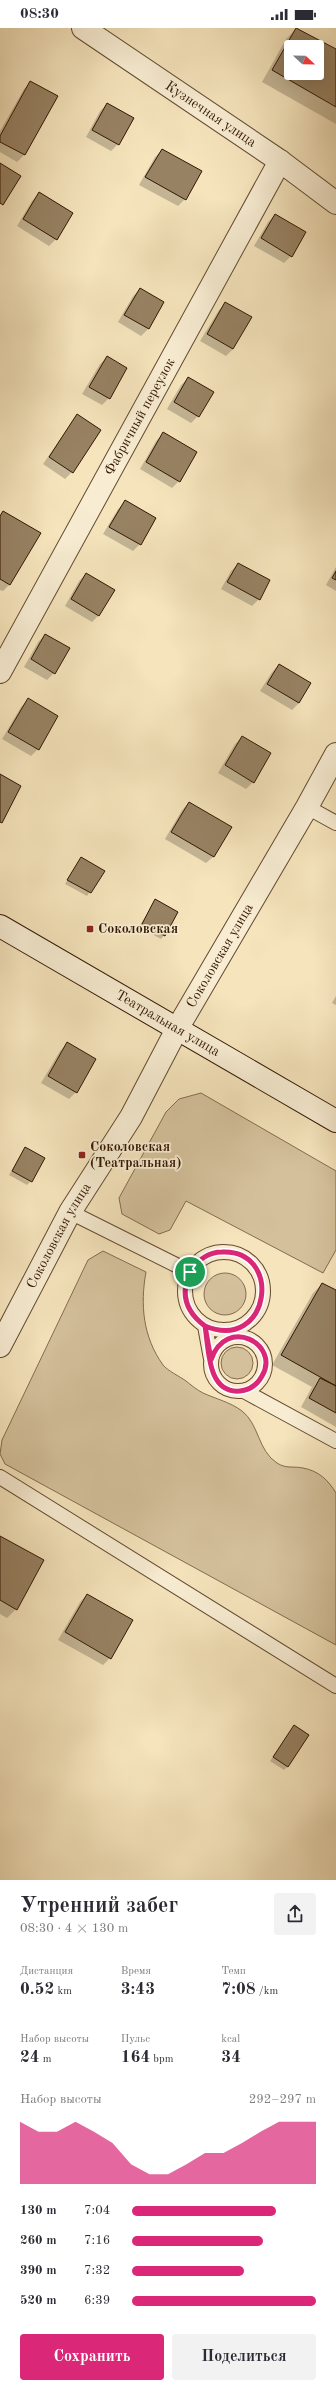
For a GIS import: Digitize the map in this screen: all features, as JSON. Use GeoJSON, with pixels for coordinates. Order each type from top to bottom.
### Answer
{"type":"FeatureCollection","features":[{"type":"Feature","properties":{"kind":"street","name":"Кузнечная улица"},"geometry":{"type":"LineString","coordinates":[[83,28],[280,161],[336,203]]}},
{"type":"Feature","properties":{"kind":"street","name":"Фабричный переулок"},"geometry":{"type":"LineString","coordinates":[[0,672],[280,161]]}},
{"type":"Feature","properties":{"kind":"street","name":"Соколовская улица"},"geometry":{"type":"LineString","coordinates":[[0,1346],[70,1212],[131,1117],[177,1029],[307,807],[336,754]]}},
{"type":"Feature","properties":{"kind":"street","name":"Театральная улица"},"geometry":{"type":"LineString","coordinates":[[0,926],[336,1121]]}},
{"type":"Feature","properties":{"kind":"lane"},"geometry":{"type":"LineString","coordinates":[[307,807],[336,823]]}},
{"type":"Feature","properties":{"kind":"lane"},"geometry":{"type":"LineString","coordinates":[[70,1212],[190,1272]]}},
{"type":"Feature","properties":{"kind":"lane"},"geometry":{"type":"LineString","coordinates":[[230,1252],[242,1256],[253,1265],[262,1282],[263,1296],[259,1309],[247,1323],[230,1331],[217,1330],[205,1326],[195,1319],[186,1302],[184,1290],[190,1272],[198,1262],[210,1254],[230,1252]]}},
{"type":"Feature","properties":{"kind":"lane"},"geometry":{"type":"LineString","coordinates":[[205,1326],[211,1368],[219,1384],[236,1391],[244,1390],[259,1381],[266,1364],[260,1347],[254,1341],[246,1337],[227,1338],[214,1351],[211,1360]]}},
{"type":"Feature","properties":{"kind":"lane"},"geometry":{"type":"LineString","coordinates":[[244,1390],[336,1441]]}},
{"type":"Feature","properties":{"kind":"lane"},"geometry":{"type":"LineString","coordinates":[[0,1477],[336,1686]]}},
{"type":"Feature","properties":{"kind":"shaded area"},"geometry":{"type":"Polygon","coordinates":[[[201,1093],[336,1171],[336,1250],[323,1273],[186,1201],[170,1230],[159,1234],[122,1214],[119,1198],[166,1112],[179,1099],[201,1093]]]}},
{"type":"Feature","properties":{"kind":"shaded area"},"geometry":{"type":"Polygon","coordinates":[[[103,1251],[146,1272],[143,1309],[147,1332],[156,1354],[163,1365],[201,1392],[228,1403],[248,1416],[266,1452],[277,1463],[287,1467],[303,1468],[314,1471],[330,1484],[336,1493],[336,1645],[5,1464],[0,1454],[2,1440],[88,1260],[103,1251]]]}},
{"type":"Feature","properties":{"kind":"shaded area"},"geometry":{"type":"Polygon","coordinates":[[[221,1273],[229,1273],[237,1276],[243,1282],[246,1294],[243,1306],[237,1312],[229,1315],[221,1315],[213,1312],[207,1306],[204,1298],[204,1290],[207,1282],[213,1276],[221,1273]]]}},
{"type":"Feature","properties":{"kind":"shaded area"},"geometry":{"type":"Polygon","coordinates":[[[237,1347],[248,1352],[253,1363],[248,1374],[237,1379],[226,1374],[221,1363],[226,1352],[237,1347]]]}},
{"type":"Feature","properties":{"kind":"building"},"geometry":{"type":"Polygon","coordinates":[[[296,28],[319,40],[289,40],[296,28]]]}},
{"type":"Feature","properties":{"kind":"building"},"geometry":{"type":"Polygon","coordinates":[[[324,43],[336,49],[336,107],[289,80],[324,80],[324,43]]]}},
{"type":"Feature","properties":{"kind":"building"},"geometry":{"type":"Polygon","coordinates":[[[284,49],[284,77],[272,70],[284,49]]]}},
{"type":"Feature","properties":{"kind":"building"},"geometry":{"type":"Polygon","coordinates":[[[30,81],[58,96],[25,155],[0,142],[0,136],[30,81]]]}},
{"type":"Feature","properties":{"kind":"building"},"geometry":{"type":"Polygon","coordinates":[[[107,103],[134,118],[119,145],[92,130],[107,103]]]}},
{"type":"Feature","properties":{"kind":"building"},"geometry":{"type":"Polygon","coordinates":[[[162,149],[202,171],[186,200],[145,177],[162,149]]]}},
{"type":"Feature","properties":{"kind":"building"},"geometry":{"type":"Polygon","coordinates":[[[0,163],[21,176],[3,205],[0,203],[0,163]]]}},
{"type":"Feature","properties":{"kind":"building"},"geometry":{"type":"Polygon","coordinates":[[[39,192],[73,213],[57,240],[23,219],[39,192]]]}},
{"type":"Feature","properties":{"kind":"building"},"geometry":{"type":"Polygon","coordinates":[[[275,214],[306,232],[292,257],[261,238],[275,214]]]}},
{"type":"Feature","properties":{"kind":"building"},"geometry":{"type":"Polygon","coordinates":[[[140,288],[164,302],[149,329],[124,315],[140,288]]]}},
{"type":"Feature","properties":{"kind":"building"},"geometry":{"type":"Polygon","coordinates":[[[225,302],[252,317],[233,349],[207,334],[225,302]]]}},
{"type":"Feature","properties":{"kind":"building"},"geometry":{"type":"Polygon","coordinates":[[[107,356],[127,368],[110,399],[89,387],[107,356]]]}},
{"type":"Feature","properties":{"kind":"building"},"geometry":{"type":"Polygon","coordinates":[[[188,377],[214,392],[199,417],[174,402],[188,377]]]}},
{"type":"Feature","properties":{"kind":"building"},"geometry":{"type":"Polygon","coordinates":[[[77,414],[101,430],[73,473],[49,457],[77,414]]]}},
{"type":"Feature","properties":{"kind":"building"},"geometry":{"type":"Polygon","coordinates":[[[163,432],[197,452],[180,482],[146,462],[163,432]]]}},
{"type":"Feature","properties":{"kind":"building"},"geometry":{"type":"Polygon","coordinates":[[[125,500],[156,518],[141,545],[109,527],[125,500]]]}},
{"type":"Feature","properties":{"kind":"building"},"geometry":{"type":"Polygon","coordinates":[[[3,511],[41,533],[10,585],[0,579],[0,516],[3,511]]]}},
{"type":"Feature","properties":{"kind":"building"},"geometry":{"type":"Polygon","coordinates":[[[238,563],[270,580],[260,600],[227,582],[238,563]]]}},
{"type":"Feature","properties":{"kind":"building"},"geometry":{"type":"Polygon","coordinates":[[[336,571],[336,580],[332,578],[336,571]]]}},
{"type":"Feature","properties":{"kind":"building"},"geometry":{"type":"Polygon","coordinates":[[[86,573],[115,590],[99,616],[71,599],[86,573]]]}},
{"type":"Feature","properties":{"kind":"building"},"geometry":{"type":"Polygon","coordinates":[[[45,634],[70,648],[55,674],[31,659],[45,634]]]}},
{"type":"Feature","properties":{"kind":"building"},"geometry":{"type":"Polygon","coordinates":[[[279,664],[311,683],[299,703],[267,684],[279,664]]]}},
{"type":"Feature","properties":{"kind":"building"},"geometry":{"type":"Polygon","coordinates":[[[28,698],[58,716],[39,750],[8,732],[28,698]]]}},
{"type":"Feature","properties":{"kind":"building"},"geometry":{"type":"Polygon","coordinates":[[[242,736],[271,753],[254,783],[225,765],[242,736]]]}},
{"type":"Feature","properties":{"kind":"building"},"geometry":{"type":"Polygon","coordinates":[[[0,774],[21,786],[2,823],[0,822],[0,774]]]}},
{"type":"Feature","properties":{"kind":"building"},"geometry":{"type":"Polygon","coordinates":[[[189,802],[232,827],[214,857],[171,832],[189,802]]]}},
{"type":"Feature","properties":{"kind":"building"},"geometry":{"type":"Polygon","coordinates":[[[81,857],[105,871],[91,893],[67,880],[81,857]]]}},
{"type":"Feature","properties":{"kind":"building"},"geometry":{"type":"Polygon","coordinates":[[[155,899],[178,912],[165,936],[142,924],[155,899]]]}},
{"type":"Feature","properties":{"kind":"building"},"geometry":{"type":"Polygon","coordinates":[[[67,1042],[96,1059],[77,1093],[48,1076],[67,1042]]]}},
{"type":"Feature","properties":{"kind":"building"},"geometry":{"type":"Polygon","coordinates":[[[25,1147],[45,1158],[32,1182],[12,1171],[25,1147]]]}},
{"type":"Feature","properties":{"kind":"building"},"geometry":{"type":"Polygon","coordinates":[[[322,1283],[336,1290],[336,1386],[281,1355],[322,1283]]]}},
{"type":"Feature","properties":{"kind":"building"},"geometry":{"type":"Polygon","coordinates":[[[320,1378],[336,1386],[336,1413],[309,1398],[320,1378]]]}},
{"type":"Feature","properties":{"kind":"building"},"geometry":{"type":"Polygon","coordinates":[[[0,1536],[44,1560],[17,1610],[0,1600],[0,1536]]]}},
{"type":"Feature","properties":{"kind":"building"},"geometry":{"type":"Polygon","coordinates":[[[87,1594],[133,1620],[111,1659],[65,1632],[87,1594]]]}},
{"type":"Feature","properties":{"kind":"building"},"geometry":{"type":"Polygon","coordinates":[[[294,1725],[309,1735],[288,1767],[273,1757],[294,1725]]]}},
{"type":"Feature","properties":{"kind":"place","name":"Соколовская"},"geometry":{"type":"Point","coordinates":[90,929]}},
{"type":"Feature","properties":{"kind":"place","name":"Соколовская (Театральная)"},"geometry":{"type":"Point","coordinates":[82,1155]}},
{"type":"Feature","properties":{"kind":"route"},"geometry":{"type":"LineString","coordinates":[[190,1272],[184,1290],[186,1302],[195,1319],[205,1326],[211,1368],[214,1377],[219,1384],[227,1389],[236,1391],[253,1387],[264,1373],[266,1364],[260,1347],[254,1341],[246,1337],[236,1336],[227,1338],[220,1343],[214,1351],[211,1360],[205,1326],[211,1329],[230,1331],[242,1326],[252,1319],[259,1309],[263,1296],[262,1282],[257,1270],[242,1256],[230,1252],[216,1252],[204,1257],[193,1266],[190,1272]]}}]}
